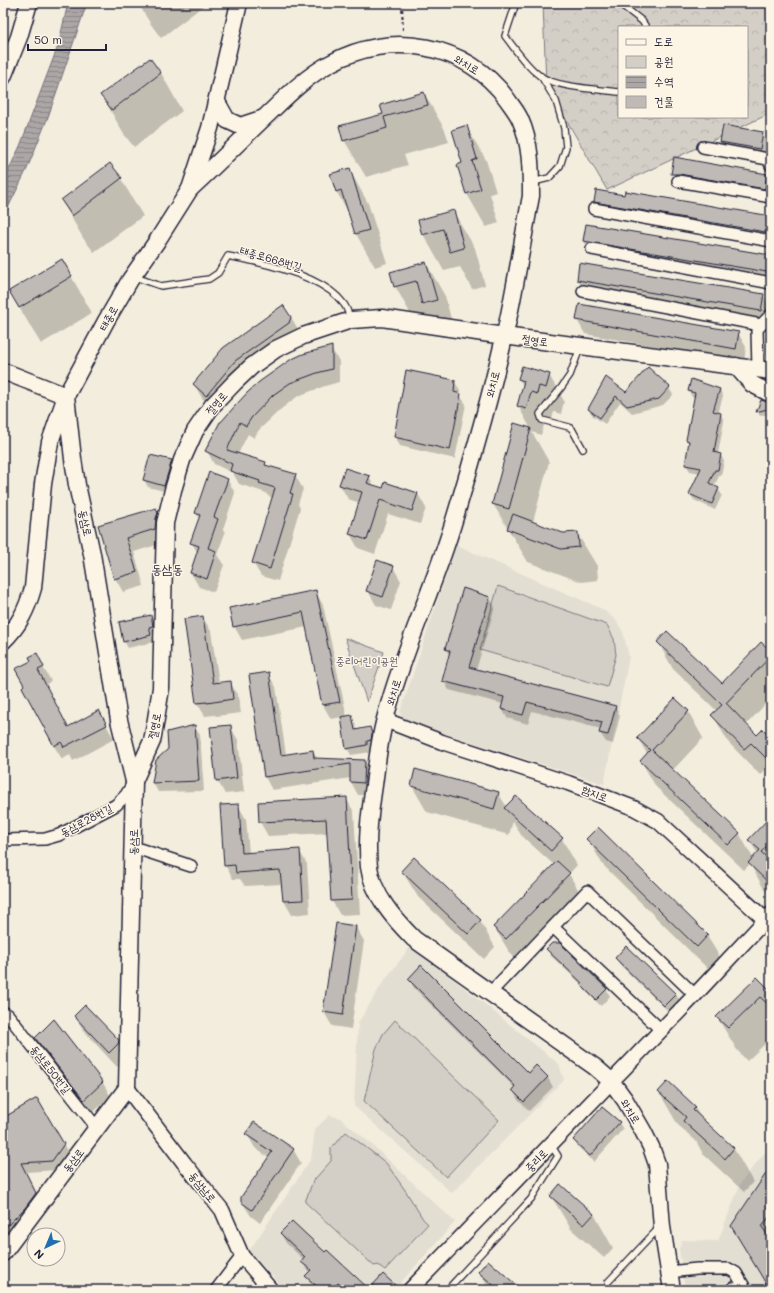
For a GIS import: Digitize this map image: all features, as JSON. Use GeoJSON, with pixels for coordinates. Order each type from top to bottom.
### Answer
{"type":"FeatureCollection","features":[{"type":"Feature","properties":{"kind":"main road"},"geometry":{"type":"LineString","coordinates":[[3,77],[19,37],[29,3]]}},
{"type":"Feature","properties":{"kind":"main road","name":"태종로"},"geometry":{"type":"LineString","coordinates":[[3,641],[12,632],[23,616],[29,603],[33,588],[43,484],[50,442],[66,396],[106,321],[133,276],[190,190],[217,102],[239,3]]}},
{"type":"Feature","properties":{"kind":"main road","name":"와치로"},"geometry":{"type":"LineString","coordinates":[[190,190],[308,78],[331,63],[352,53],[370,48],[412,45],[437,49],[452,55],[486,75],[500,90],[520,118],[526,136],[530,157],[531,196],[504,336],[481,428],[451,529],[402,664],[385,720],[378,752],[368,834],[369,866],[372,880],[378,895],[400,925],[414,939],[595,1067],[611,1081],[625,1100],[652,1147],[657,1164],[662,1225],[672,1290]]}},
{"type":"Feature","properties":{"kind":"main road"},"geometry":{"type":"LineString","coordinates":[[217,102],[227,120],[240,126],[265,118]]}},
{"type":"Feature","properties":{"kind":"main road"},"geometry":{"type":"LineString","coordinates":[[210,128],[216,138],[227,143],[242,140]]}},
{"type":"Feature","properties":{"kind":"main road","name":"절영로"},"geometry":{"type":"LineString","coordinates":[[134,781],[152,741],[161,688],[165,523],[182,460],[195,431],[212,406],[235,382],[276,349],[303,336],[351,320],[382,318],[504,336],[764,370]]}},
{"type":"Feature","properties":{"kind":"main road"},"geometry":{"type":"LineString","coordinates":[[736,366],[752,384],[771,394]]}},
{"type":"Feature","properties":{"kind":"main road"},"geometry":{"type":"LineString","coordinates":[[3,371],[66,396]]}},
{"type":"Feature","properties":{"kind":"main road","name":"동삼로"},"geometry":{"type":"LineString","coordinates":[[3,1253],[127,1088],[134,781],[119,720],[92,554],[77,485],[66,396]]}},
{"type":"Feature","properties":{"kind":"street"},"geometry":{"type":"LineString","coordinates":[[703,147],[768,159],[771,165]]}},
{"type":"Feature","properties":{"kind":"street"},"geometry":{"type":"LineString","coordinates":[[678,181],[771,197]]}},
{"type":"Feature","properties":{"kind":"street"},"geometry":{"type":"LineString","coordinates":[[594,209],[771,241]]}},
{"type":"Feature","properties":{"kind":"street"},"geometry":{"type":"LineString","coordinates":[[592,249],[771,283]]}},
{"type":"Feature","properties":{"kind":"street"},"geometry":{"type":"LineString","coordinates":[[583,291],[761,324]]}},
{"type":"Feature","properties":{"kind":"street"},"geometry":{"type":"LineString","coordinates":[[764,370],[757,329],[771,314]]}},
{"type":"Feature","properties":{"kind":"street","name":"함지로"},"geometry":{"type":"LineString","coordinates":[[385,720],[442,742],[568,783],[634,808],[658,820],[769,920]]}},
{"type":"Feature","properties":{"kind":"street","name":"동삼로28번길"},"geometry":{"type":"LineString","coordinates":[[3,840],[45,839],[60,835],[116,805],[126,795],[134,781]]}},
{"type":"Feature","properties":{"kind":"street"},"geometry":{"type":"LineString","coordinates":[[133,847],[191,866]]}},
{"type":"Feature","properties":{"kind":"street"},"geometry":{"type":"LineString","coordinates":[[490,993],[587,891],[695,995]]}},
{"type":"Feature","properties":{"kind":"street","name":"중리로"},"geometry":{"type":"LineString","coordinates":[[410,1290],[660,1030],[769,920]]}},
{"type":"Feature","properties":{"kind":"street"},"geometry":{"type":"LineString","coordinates":[[553,927],[660,1030]]}},
{"type":"Feature","properties":{"kind":"street","name":"동삼로50번길"},"geometry":{"type":"LineString","coordinates":[[3,1012],[8,1015],[97,1128]]}},
{"type":"Feature","properties":{"kind":"street","name":"동삼남로"},"geometry":{"type":"LineString","coordinates":[[127,1088],[222,1210],[242,1256],[271,1290]]}},
{"type":"Feature","properties":{"kind":"street"},"geometry":{"type":"LineString","coordinates":[[216,1290],[242,1256]]}},
{"type":"Feature","properties":{"kind":"street"},"geometry":{"type":"LineString","coordinates":[[669,1272],[729,1268],[736,1273],[746,1290]]}},
{"type":"Feature","properties":{"kind":"lane"},"geometry":{"type":"LineString","coordinates":[[516,3],[505,36],[524,60],[541,76],[556,101],[564,128],[566,147],[560,166],[549,178],[531,183]]}},
{"type":"Feature","properties":{"kind":"lane"},"geometry":{"type":"LineString","coordinates":[[619,3],[642,21],[645,26]]}},
{"type":"Feature","properties":{"kind":"lane"},"geometry":{"type":"LineString","coordinates":[[541,76],[559,84],[618,92]]}},
{"type":"Feature","properties":{"kind":"lane","name":"태종로668번길"},"geometry":{"type":"LineString","coordinates":[[133,276],[161,286],[209,279],[218,273],[228,256],[250,260],[276,267],[309,279],[323,286],[344,303],[351,320]]}},
{"type":"Feature","properties":{"kind":"lane"},"geometry":{"type":"LineString","coordinates":[[581,346],[570,375],[540,414],[542,420],[569,427],[583,449]]}},
{"type":"Feature","properties":{"kind":"lane"},"geometry":{"type":"LineString","coordinates":[[447,1290],[531,1199],[558,1156],[550,1145]]}},
{"type":"Feature","properties":{"kind":"lane"},"geometry":{"type":"LineString","coordinates":[[608,1282],[662,1225]]}},
{"type":"Feature","properties":{"kind":"path"},"geometry":{"type":"LineString","coordinates":[[402,3],[404,45]]}},
{"type":"Feature","properties":{"kind":"shaded area"},"geometry":{"type":"Polygon","coordinates":[[[456,545],[602,609],[615,619],[623,632],[629,657],[604,784],[403,720],[400,713],[456,545]]]}},
{"type":"Feature","properties":{"kind":"shaded area"},"geometry":{"type":"Polygon","coordinates":[[[410,947],[431,961],[559,1064],[564,1080],[452,1193],[354,1106],[358,1023],[382,984],[410,947]]]}},
{"type":"Feature","properties":{"kind":"shaded area"},"geometry":{"type":"Polygon","coordinates":[[[330,1115],[340,1118],[369,1142],[455,1222],[394,1290],[285,1290],[249,1251],[311,1159],[315,1129],[330,1115]]]}},
{"type":"Feature","properties":{"kind":"shaded area"},"geometry":{"type":"Polygon","coordinates":[[[771,1145],[771,1290],[685,1290],[679,1249],[682,1240],[718,1241],[741,1182],[771,1145]]]}},
{"type":"Feature","properties":{"kind":"green space"},"geometry":{"type":"Polygon","coordinates":[[[543,3],[771,3],[771,113],[607,190],[546,85],[543,3]]]}},
{"type":"Feature","properties":{"kind":"green space"},"geometry":{"type":"Polygon","coordinates":[[[498,586],[607,625],[614,639],[616,655],[607,687],[480,650],[498,586]]]}},
{"type":"Feature","properties":{"kind":"green space","name":"중리어린이공원"},"geometry":{"type":"Polygon","coordinates":[[[345,638],[384,652],[367,702],[345,638]]]}},
{"type":"Feature","properties":{"kind":"green space"},"geometry":{"type":"Polygon","coordinates":[[[395,1020],[499,1120],[446,1177],[364,1101],[376,1049],[383,1034],[395,1020]]]}},
{"type":"Feature","properties":{"kind":"green space"},"geometry":{"type":"Polygon","coordinates":[[[346,1132],[386,1163],[423,1219],[428,1224],[385,1270],[378,1265],[374,1266],[305,1202],[313,1181],[331,1161],[331,1148],[346,1132]]]}},
{"type":"Feature","properties":{"kind":"water"},"geometry":{"type":"Polygon","coordinates":[[[68,3],[87,3],[48,117],[27,169],[3,218],[3,182],[20,146],[58,46],[68,3]]]}},
{"type":"Feature","properties":{"kind":"building"},"geometry":{"type":"Polygon","coordinates":[[[150,58],[161,73],[112,110],[100,95],[150,58]]]}},
{"type":"Feature","properties":{"kind":"building"},"geometry":{"type":"Polygon","coordinates":[[[424,92],[428,105],[384,117],[387,128],[343,141],[339,126],[383,114],[380,105],[424,92]]]}},
{"type":"Feature","properties":{"kind":"building"},"geometry":{"type":"Polygon","coordinates":[[[467,125],[477,159],[472,161],[481,189],[466,194],[457,165],[462,163],[452,130],[467,125]]]}},
{"type":"Feature","properties":{"kind":"building"},"geometry":{"type":"Polygon","coordinates":[[[723,125],[763,132],[760,149],[720,142],[723,125]]]}},
{"type":"Feature","properties":{"kind":"building"},"geometry":{"type":"Polygon","coordinates":[[[674,157],[767,174],[765,189],[679,174],[671,174],[674,157]]]}},
{"type":"Feature","properties":{"kind":"building"},"geometry":{"type":"Polygon","coordinates":[[[110,163],[122,178],[72,216],[61,200],[110,163]]]}},
{"type":"Feature","properties":{"kind":"building"},"geometry":{"type":"Polygon","coordinates":[[[350,168],[369,230],[355,234],[341,190],[336,192],[330,174],[350,168]]]}},
{"type":"Feature","properties":{"kind":"building"},"geometry":{"type":"Polygon","coordinates":[[[596,190],[624,195],[625,191],[771,216],[771,233],[594,202],[596,190]]]}},
{"type":"Feature","properties":{"kind":"building"},"geometry":{"type":"Polygon","coordinates":[[[454,210],[464,248],[450,252],[443,229],[422,235],[418,220],[454,210]]]}},
{"type":"Feature","properties":{"kind":"building"},"geometry":{"type":"Polygon","coordinates":[[[586,224],[770,255],[767,272],[583,241],[586,224]]]}},
{"type":"Feature","properties":{"kind":"building"},"geometry":{"type":"Polygon","coordinates":[[[62,259],[72,276],[19,308],[9,291],[62,259]]]}},
{"type":"Feature","properties":{"kind":"building"},"geometry":{"type":"Polygon","coordinates":[[[426,262],[437,300],[422,304],[416,281],[394,287],[390,272],[426,262]]]}},
{"type":"Feature","properties":{"kind":"building"},"geometry":{"type":"Polygon","coordinates":[[[579,263],[764,294],[761,311],[577,280],[579,263]]]}},
{"type":"Feature","properties":{"kind":"building"},"geometry":{"type":"Polygon","coordinates":[[[579,304],[739,332],[736,349],[576,320],[579,304]]]}},
{"type":"Feature","properties":{"kind":"building"},"geometry":{"type":"Polygon","coordinates":[[[283,305],[291,317],[289,323],[235,361],[206,396],[193,384],[223,348],[283,305]]]}},
{"type":"Feature","properties":{"kind":"building"},"geometry":{"type":"Polygon","coordinates":[[[332,346],[332,369],[290,383],[273,395],[252,417],[246,426],[240,422],[227,450],[266,462],[265,465],[296,474],[290,493],[293,494],[270,569],[252,563],[275,488],[259,483],[260,481],[230,471],[232,464],[205,451],[220,422],[259,382],[290,360],[303,354],[332,346]]]}},
{"type":"Feature","properties":{"kind":"building"},"geometry":{"type":"Polygon","coordinates":[[[522,366],[550,374],[546,388],[539,386],[537,394],[531,392],[526,409],[517,406],[524,381],[518,379],[522,366]]]}},
{"type":"Feature","properties":{"kind":"building"},"geometry":{"type":"Polygon","coordinates":[[[648,367],[670,387],[659,399],[627,406],[616,396],[600,418],[588,409],[606,377],[626,392],[648,367]]]}},
{"type":"Feature","properties":{"kind":"building"},"geometry":{"type":"Polygon","coordinates":[[[406,370],[455,380],[454,392],[461,394],[450,450],[394,437],[406,370]]]}},
{"type":"Feature","properties":{"kind":"building"},"geometry":{"type":"Polygon","coordinates":[[[691,379],[720,389],[713,411],[721,413],[714,452],[721,454],[718,470],[715,470],[709,483],[719,488],[712,504],[689,494],[701,468],[685,465],[689,441],[686,440],[695,393],[688,391],[691,379]]]}},
{"type":"Feature","properties":{"kind":"building"},"geometry":{"type":"Polygon","coordinates":[[[761,400],[771,403],[771,408],[756,412],[761,400]]]}},
{"type":"Feature","properties":{"kind":"building"},"geometry":{"type":"Polygon","coordinates":[[[514,423],[531,428],[509,509],[492,504],[514,423]]]}},
{"type":"Feature","properties":{"kind":"building"},"geometry":{"type":"Polygon","coordinates":[[[150,455],[172,460],[164,486],[143,480],[150,455]]]}},
{"type":"Feature","properties":{"kind":"building"},"geometry":{"type":"Polygon","coordinates":[[[345,468],[370,476],[367,483],[383,488],[385,482],[418,493],[412,511],[380,500],[367,540],[349,534],[362,492],[339,485],[345,468]]]}},
{"type":"Feature","properties":{"kind":"building"},"geometry":{"type":"Polygon","coordinates":[[[209,472],[228,479],[214,517],[218,519],[208,548],[216,551],[207,579],[190,573],[199,546],[190,543],[200,515],[195,513],[209,472]]]}},
{"type":"Feature","properties":{"kind":"building"},"geometry":{"type":"Polygon","coordinates":[[[156,508],[158,513],[155,529],[126,538],[137,572],[114,579],[98,525],[156,508]]]}},
{"type":"Feature","properties":{"kind":"building"},"geometry":{"type":"Polygon","coordinates":[[[513,514],[563,533],[578,532],[579,547],[561,549],[507,529],[513,514]]]}},
{"type":"Feature","properties":{"kind":"building"},"geometry":{"type":"Polygon","coordinates":[[[377,560],[394,566],[383,597],[366,591],[377,560]]]}},
{"type":"Feature","properties":{"kind":"building"},"geometry":{"type":"Polygon","coordinates":[[[463,588],[490,597],[469,667],[616,706],[608,735],[599,733],[602,722],[527,702],[523,715],[501,709],[504,697],[442,681],[450,651],[445,649],[463,588]]]}},
{"type":"Feature","properties":{"kind":"building"},"geometry":{"type":"Polygon","coordinates":[[[316,590],[340,702],[322,705],[303,612],[233,627],[229,608],[316,590]]]}},
{"type":"Feature","properties":{"kind":"building"},"geometry":{"type":"Polygon","coordinates":[[[151,615],[153,626],[149,627],[151,635],[123,642],[119,622],[151,615]]]}},
{"type":"Feature","properties":{"kind":"building"},"geometry":{"type":"Polygon","coordinates":[[[203,616],[213,683],[231,681],[233,699],[196,703],[184,619],[203,616]]]}},
{"type":"Feature","properties":{"kind":"building"},"geometry":{"type":"Polygon","coordinates":[[[667,631],[722,683],[761,642],[771,651],[771,656],[726,703],[757,735],[763,729],[771,737],[771,763],[751,743],[744,749],[711,715],[722,705],[657,642],[667,631]]]}},
{"type":"Feature","properties":{"kind":"building"},"geometry":{"type":"Polygon","coordinates":[[[37,653],[44,667],[38,670],[68,727],[99,710],[107,725],[64,747],[61,742],[54,746],[22,687],[24,685],[15,669],[31,661],[29,657],[37,653]]]}},
{"type":"Feature","properties":{"kind":"building"},"geometry":{"type":"Polygon","coordinates":[[[269,672],[281,755],[313,750],[314,758],[365,760],[364,783],[350,782],[350,764],[264,777],[249,675],[269,672]]]}},
{"type":"Feature","properties":{"kind":"building"},"geometry":{"type":"Polygon","coordinates":[[[675,698],[689,711],[652,750],[740,833],[728,845],[640,761],[650,750],[637,738],[675,698]]]}},
{"type":"Feature","properties":{"kind":"building"},"geometry":{"type":"Polygon","coordinates":[[[352,715],[355,730],[370,727],[372,734],[371,740],[367,741],[367,745],[346,749],[341,717],[352,715]]]}},
{"type":"Feature","properties":{"kind":"building"},"geometry":{"type":"Polygon","coordinates":[[[195,725],[199,781],[152,783],[156,760],[168,749],[167,732],[195,725]]]}},
{"type":"Feature","properties":{"kind":"building"},"geometry":{"type":"Polygon","coordinates":[[[231,725],[237,778],[216,781],[210,727],[231,725]]]}},
{"type":"Feature","properties":{"kind":"building"},"geometry":{"type":"Polygon","coordinates":[[[415,769],[499,792],[494,809],[411,786],[415,769]]]}},
{"type":"Feature","properties":{"kind":"building"},"geometry":{"type":"Polygon","coordinates":[[[516,796],[563,838],[551,851],[504,808],[516,796]]]}},
{"type":"Feature","properties":{"kind":"building"},"geometry":{"type":"Polygon","coordinates":[[[347,797],[352,900],[331,901],[326,819],[259,822],[258,802],[347,797]]]}},
{"type":"Feature","properties":{"kind":"building"},"geometry":{"type":"Polygon","coordinates":[[[239,804],[242,853],[300,849],[303,900],[283,901],[280,870],[236,873],[235,865],[224,866],[220,805],[239,804]]]}},
{"type":"Feature","properties":{"kind":"building"},"geometry":{"type":"Polygon","coordinates":[[[771,816],[771,842],[761,852],[771,861],[771,885],[748,863],[760,850],[748,840],[771,816]]]}},
{"type":"Feature","properties":{"kind":"building"},"geometry":{"type":"Polygon","coordinates":[[[598,827],[708,935],[697,947],[586,839],[598,827]]]}},
{"type":"Feature","properties":{"kind":"building"},"geometry":{"type":"Polygon","coordinates":[[[414,857],[481,920],[468,934],[401,871],[414,857]]]}},
{"type":"Feature","properties":{"kind":"building"},"geometry":{"type":"Polygon","coordinates":[[[557,861],[570,873],[506,939],[493,927],[557,861]]]}},
{"type":"Feature","properties":{"kind":"building"},"geometry":{"type":"Polygon","coordinates":[[[336,923],[356,926],[343,1015],[323,1012],[336,923]]]}},
{"type":"Feature","properties":{"kind":"building"},"geometry":{"type":"Polygon","coordinates":[[[552,943],[560,943],[607,989],[596,1000],[580,984],[582,983],[546,949],[552,943]]]}},
{"type":"Feature","properties":{"kind":"building"},"geometry":{"type":"Polygon","coordinates":[[[626,946],[676,994],[664,1006],[615,958],[626,946]]]}},
{"type":"Feature","properties":{"kind":"building"},"geometry":{"type":"Polygon","coordinates":[[[421,965],[529,1073],[536,1065],[548,1077],[524,1102],[512,1090],[515,1086],[408,979],[421,965]]]}},
{"type":"Feature","properties":{"kind":"building"},"geometry":{"type":"Polygon","coordinates":[[[757,977],[771,991],[771,1007],[760,997],[728,1028],[716,1017],[757,977]]]}},
{"type":"Feature","properties":{"kind":"building"},"geometry":{"type":"Polygon","coordinates":[[[85,1005],[119,1040],[118,1044],[109,1053],[74,1016],[85,1005]]]}},
{"type":"Feature","properties":{"kind":"building"},"geometry":{"type":"Polygon","coordinates":[[[54,1019],[103,1082],[84,1100],[35,1038],[54,1019]]]}},
{"type":"Feature","properties":{"kind":"building"},"geometry":{"type":"Polygon","coordinates":[[[668,1081],[696,1107],[693,1110],[734,1148],[725,1159],[683,1121],[686,1117],[658,1092],[668,1081]]]}},
{"type":"Feature","properties":{"kind":"building"},"geometry":{"type":"Polygon","coordinates":[[[37,1098],[64,1144],[52,1161],[21,1163],[36,1193],[25,1208],[3,1230],[3,1118],[37,1098]]]}},
{"type":"Feature","properties":{"kind":"building"},"geometry":{"type":"Polygon","coordinates":[[[602,1107],[620,1122],[590,1156],[573,1140],[602,1107]]]}},
{"type":"Feature","properties":{"kind":"building"},"geometry":{"type":"Polygon","coordinates":[[[254,1122],[294,1149],[252,1210],[241,1202],[241,1197],[272,1152],[245,1134],[254,1122]]]}},
{"type":"Feature","properties":{"kind":"building"},"geometry":{"type":"Polygon","coordinates":[[[771,1166],[771,1214],[762,1227],[771,1240],[770,1290],[731,1226],[771,1166]]]}},
{"type":"Feature","properties":{"kind":"building"},"geometry":{"type":"Polygon","coordinates":[[[560,1184],[594,1214],[584,1225],[550,1196],[560,1184]]]}},
{"type":"Feature","properties":{"kind":"building"},"geometry":{"type":"Polygon","coordinates":[[[292,1221],[325,1252],[327,1250],[369,1289],[383,1274],[396,1286],[392,1290],[346,1290],[338,1283],[331,1290],[321,1290],[305,1276],[311,1270],[301,1262],[305,1257],[280,1233],[292,1221]]]}},
{"type":"Feature","properties":{"kind":"building"},"geometry":{"type":"Polygon","coordinates":[[[488,1260],[522,1290],[499,1290],[478,1272],[488,1260]]]}},
{"type":"Feature","properties":{"kind":"district","name":"동삼동"},"geometry":{"type":"Point","coordinates":[167,568]}}]}
